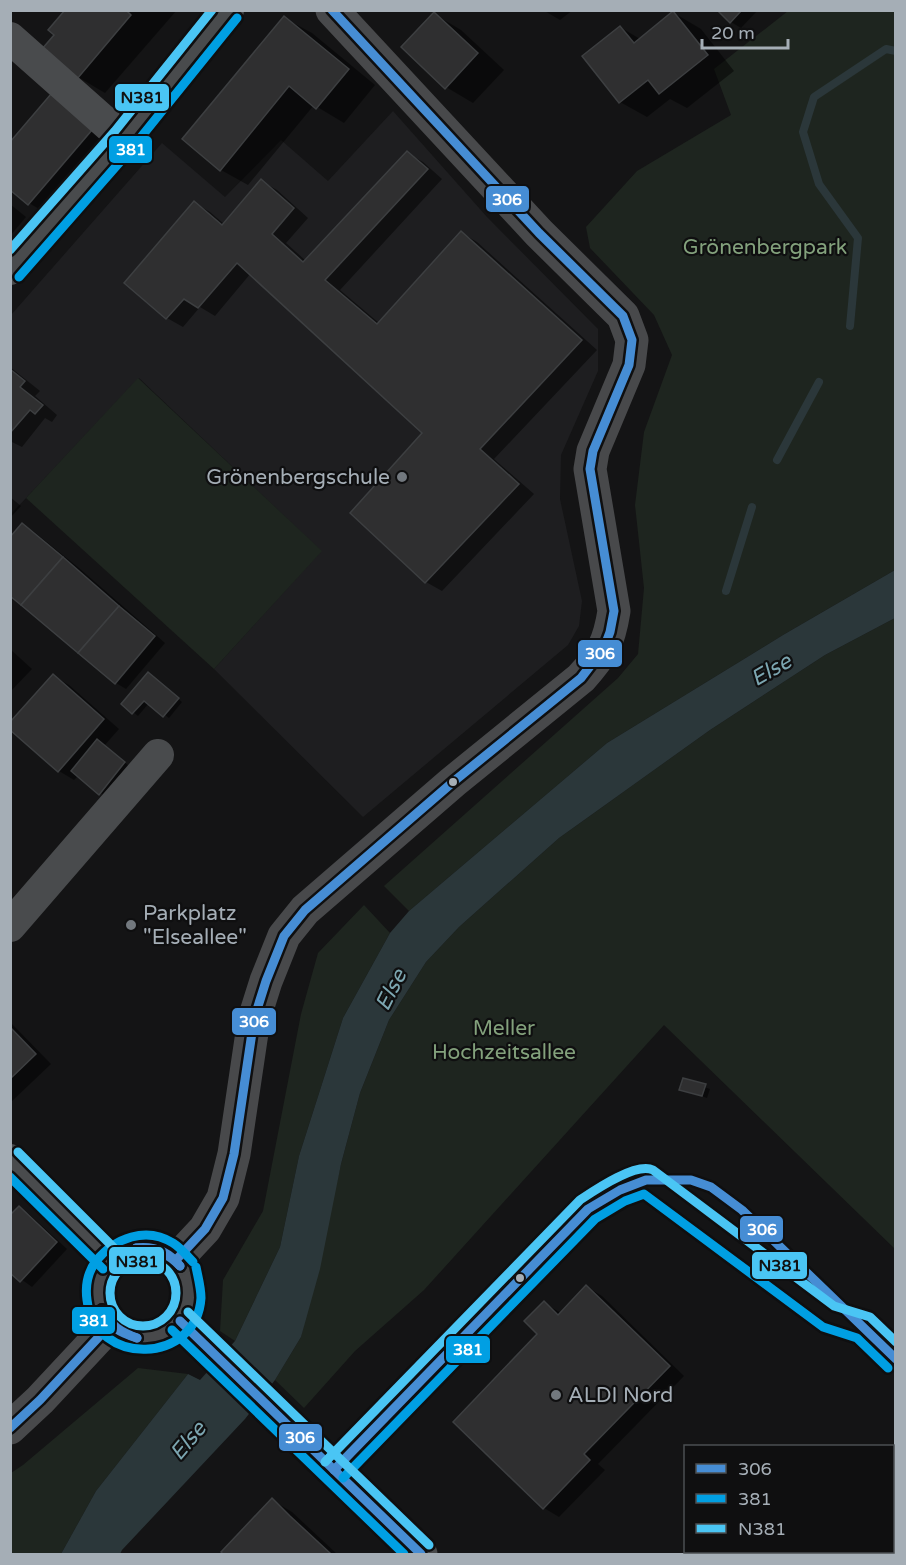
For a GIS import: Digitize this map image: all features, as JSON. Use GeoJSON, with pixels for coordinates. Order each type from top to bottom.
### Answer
{"type":"FeatureCollection","features":[{"type":"Feature","properties":{"kind":"street"},"geometry":{"type":"LineString","coordinates":[[10,269],[124,139],[228,10]]}},
{"type":"Feature","properties":{"kind":"street"},"geometry":{"type":"LineString","coordinates":[[176,1260],[205,1229],[223,1198],[234,1154],[254,1019],[284,936],[305,910],[453,782],[581,678],[598,660],[611,634],[614,611],[590,469],[593,451],[629,365],[632,340],[623,316],[539,233],[332,10]]}},
{"type":"Feature","properties":{"kind":"street"},"geometry":{"type":"LineString","coordinates":[[10,38],[124,139]]}},
{"type":"Feature","properties":{"kind":"street"},"geometry":{"type":"LineString","coordinates":[[10,926],[158,755]]}},
{"type":"Feature","properties":{"kind":"street"},"geometry":{"type":"LineString","coordinates":[[10,1160],[111,1261]]}},
{"type":"Feature","properties":{"kind":"street"},"geometry":{"type":"LineString","coordinates":[[150,1247],[163,1251],[176,1260],[184,1270],[189,1284],[189,1298],[180,1321],[166,1333],[153,1338],[139,1339],[125,1335],[110,1325],[99,1302],[98,1287],[102,1273],[111,1261],[122,1252],[150,1247]]}},
{"type":"Feature","properties":{"kind":"street"},"geometry":{"type":"LineString","coordinates":[[180,1321],[421,1554]]}},
{"type":"Feature","properties":{"kind":"street"},"geometry":{"type":"LineString","coordinates":[[10,1428],[40,1400],[110,1325]]}},
{"type":"Feature","properties":{"kind":"shaded area","name":"Grönenbergschule"},"geometry":{"type":"Polygon","coordinates":[[[393,111],[487,217],[598,329],[598,371],[561,455],[560,499],[582,601],[579,626],[568,645],[363,817],[214,669],[321,551],[139,378],[11,514],[11,315],[162,143],[225,197],[281,140],[328,181],[393,111]]]}},
{"type":"Feature","properties":{"kind":"green space","name":"Grönenbergpark"},"geometry":{"type":"Polygon","coordinates":[[[788,11],[895,11],[895,570],[783,635],[607,743],[409,911],[384,886],[618,678],[638,654],[644,588],[635,505],[644,432],[672,355],[654,315],[590,248],[586,227],[637,171],[731,115],[714,69],[788,11]]]}},
{"type":"Feature","properties":{"kind":"green space"},"geometry":{"type":"Polygon","coordinates":[[[138,378],[322,551],[214,669],[26,498],[138,378]]]}},
{"type":"Feature","properties":{"kind":"green space","name":"Meller Hochzeitsallee"},"geometry":{"type":"Polygon","coordinates":[[[895,618],[895,1249],[664,1025],[424,1290],[355,1351],[304,1408],[275,1380],[301,1337],[360,1093],[389,1020],[426,962],[459,927],[559,838],[710,730],[825,655],[895,618]]]}},
{"type":"Feature","properties":{"kind":"green space"},"geometry":{"type":"Polygon","coordinates":[[[364,905],[390,933],[343,1018],[299,1156],[280,1247],[235,1341],[220,1331],[223,1280],[263,1211],[301,1014],[318,953],[364,905]]]}},
{"type":"Feature","properties":{"kind":"green space"},"geometry":{"type":"Polygon","coordinates":[[[138,1368],[188,1374],[96,1491],[61,1554],[11,1554],[11,1473],[138,1368]]]}},
{"type":"Feature","properties":{"kind":"water","name":"Else"},"geometry":{"type":"Polygon","coordinates":[[[895,570],[895,618],[825,655],[710,730],[559,838],[459,927],[426,962],[389,1020],[360,1093],[341,1164],[320,1269],[301,1337],[275,1380],[245,1419],[120,1554],[61,1554],[96,1491],[188,1374],[200,1380],[235,1341],[280,1247],[299,1156],[343,1018],[390,933],[409,911],[607,743],[783,635],[895,570]]]}},
{"type":"Feature","properties":{"kind":"building"},"geometry":{"type":"Polygon","coordinates":[[[65,10],[126,10],[131,15],[77,79],[42,49],[54,35],[48,30],[65,10]]]}},
{"type":"Feature","properties":{"kind":"building"},"geometry":{"type":"Polygon","coordinates":[[[717,10],[742,10],[730,23],[717,10]]]}},
{"type":"Feature","properties":{"kind":"building"},"geometry":{"type":"Polygon","coordinates":[[[673,11],[708,55],[659,94],[648,80],[619,103],[582,56],[620,26],[634,43],[673,11]]]}},
{"type":"Feature","properties":{"kind":"building"},"geometry":{"type":"Polygon","coordinates":[[[434,12],[478,53],[445,89],[401,47],[434,12]]]}},
{"type":"Feature","properties":{"kind":"building"},"geometry":{"type":"Polygon","coordinates":[[[284,16],[349,69],[316,109],[289,86],[220,171],[182,139],[284,16]]]}},
{"type":"Feature","properties":{"kind":"building"},"geometry":{"type":"Polygon","coordinates":[[[51,94],[92,130],[28,205],[10,190],[10,142],[51,94]]]}},
{"type":"Feature","properties":{"kind":"building"},"geometry":{"type":"Polygon","coordinates":[[[407,151],[428,169],[325,280],[377,324],[461,231],[582,340],[480,449],[519,484],[425,583],[350,513],[422,433],[237,263],[198,308],[184,299],[166,319],[124,283],[194,201],[222,225],[261,179],[294,208],[272,234],[303,262],[407,151]]]}},
{"type":"Feature","properties":{"kind":"building"},"geometry":{"type":"Polygon","coordinates":[[[10,369],[25,381],[20,387],[43,405],[35,414],[30,410],[10,433],[10,369]]]}},
{"type":"Feature","properties":{"kind":"building"},"geometry":{"type":"Polygon","coordinates":[[[22,523],[63,557],[21,605],[10,596],[10,537],[22,523]]]}},
{"type":"Feature","properties":{"kind":"building"},"geometry":{"type":"Polygon","coordinates":[[[63,557],[119,606],[78,653],[21,605],[63,557]]]}},
{"type":"Feature","properties":{"kind":"building"},"geometry":{"type":"Polygon","coordinates":[[[119,606],[155,636],[115,684],[78,653],[119,606]]]}},
{"type":"Feature","properties":{"kind":"building"},"geometry":{"type":"Polygon","coordinates":[[[148,672],[179,698],[163,717],[144,701],[132,714],[121,704],[148,672]]]}},
{"type":"Feature","properties":{"kind":"building"},"geometry":{"type":"Polygon","coordinates":[[[53,674],[104,719],[58,772],[10,730],[10,722],[53,674]]]}},
{"type":"Feature","properties":{"kind":"building"},"geometry":{"type":"Polygon","coordinates":[[[97,739],[125,762],[99,795],[71,771],[97,739]]]}},
{"type":"Feature","properties":{"kind":"building"},"geometry":{"type":"Polygon","coordinates":[[[10,1027],[36,1054],[10,1079],[10,1027]]]}},
{"type":"Feature","properties":{"kind":"building"},"geometry":{"type":"Polygon","coordinates":[[[683,1078],[706,1084],[702,1096],[679,1090],[683,1078]]]}},
{"type":"Feature","properties":{"kind":"building"},"geometry":{"type":"Polygon","coordinates":[[[19,1206],[57,1242],[20,1282],[10,1273],[10,1215],[19,1206]]]}},
{"type":"Feature","properties":{"kind":"building"},"geometry":{"type":"Polygon","coordinates":[[[586,1285],[670,1366],[584,1454],[590,1460],[543,1509],[453,1422],[537,1334],[524,1321],[544,1301],[558,1315],[586,1285]]]}},
{"type":"Feature","properties":{"kind":"building"},"geometry":{"type":"Polygon","coordinates":[[[272,1498],[331,1554],[223,1554],[221,1552],[272,1498]]]}},
{"type":"Feature","properties":{"kind":"building"},"geometry":{"type":"Polygon","coordinates":[[[896,1501],[896,1554],[734,1553],[894,1553],[894,1502],[896,1501]]]}},
{"type":"Feature","properties":{"kind":"waterway"},"geometry":{"type":"LineString","coordinates":[[850,326],[858,238],[819,184],[803,132],[814,97],[886,49],[896,51]]}},
{"type":"Feature","properties":{"kind":"waterway"},"geometry":{"type":"LineString","coordinates":[[777,460],[819,382]]}},
{"type":"Feature","properties":{"kind":"waterway"},"geometry":{"type":"LineString","coordinates":[[726,591],[752,507]]}},
{"type":"Feature","properties":{"kind":"transit line","name":"N381"},"geometry":{"type":"LineString","coordinates":[[10,250],[115,131],[212,10]]}},
{"type":"Feature","properties":{"kind":"transit line","name":"306"},"geometry":{"type":"LineString","coordinates":[[176,1260],[205,1229],[223,1198],[234,1154],[254,1019],[284,936],[305,910],[453,782],[581,678],[604,648],[614,611],[590,469],[593,451],[629,365],[632,340],[623,316],[539,233],[332,10]]}},
{"type":"Feature","properties":{"kind":"transit line","name":"381"},"geometry":{"type":"LineString","coordinates":[[19,277],[133,147],[237,18]]}},
{"type":"Feature","properties":{"kind":"transit line","name":"N381"},"geometry":{"type":"LineString","coordinates":[[18,1152],[119,1253]]}},
{"type":"Feature","properties":{"kind":"transit line","name":"N381"},"geometry":{"type":"LineString","coordinates":[[325,1462],[580,1200],[616,1178],[637,1170],[653,1170],[834,1306],[870,1317],[896,1342]]}},
{"type":"Feature","properties":{"kind":"transit line","name":"381"},"geometry":{"type":"LineString","coordinates":[[10,1177],[103,1269]]}},
{"type":"Feature","properties":{"kind":"transit line","name":"306"},"geometry":{"type":"LineString","coordinates":[[334,1470],[588,1209],[620,1190],[646,1180],[691,1180],[711,1187],[742,1210],[896,1359]]}},
{"type":"Feature","properties":{"kind":"transit line","name":"381"},"geometry":{"type":"LineString","coordinates":[[343,1478],[595,1219],[625,1201],[644,1194],[823,1327],[857,1338],[888,1368]]}},
{"type":"Feature","properties":{"kind":"transit line","name":"381"},"geometry":{"type":"LineString","coordinates":[[193,1262],[173,1243],[152,1235],[132,1237],[112,1246],[96,1261],[88,1279],[87,1300],[94,1322],[108,1338],[126,1347],[146,1349],[165,1346],[183,1336],[195,1320],[201,1298],[196,1267]]}},
{"type":"Feature","properties":{"kind":"transit line","name":"306"},"geometry":{"type":"LineString","coordinates":[[136,1248],[161,1251],[180,1266]]}},
{"type":"Feature","properties":{"kind":"transit line","name":"306"},"geometry":{"type":"LineString","coordinates":[[136,1248],[160,1252],[180,1266]]}},
{"type":"Feature","properties":{"kind":"transit line","name":"N381"},"geometry":{"type":"LineString","coordinates":[[143,1260],[156,1263],[166,1270],[173,1280],[176,1293],[173,1306],[166,1316],[156,1323],[143,1326],[130,1323],[120,1316],[113,1306],[110,1293],[113,1280],[120,1270],[130,1263],[143,1260]]}},
{"type":"Feature","properties":{"kind":"transit line","name":"306"},"geometry":{"type":"LineString","coordinates":[[102,1310],[117,1328],[137,1338]]}},
{"type":"Feature","properties":{"kind":"transit line","name":"306"},"geometry":{"type":"LineString","coordinates":[[102,1310],[108,1321],[116,1328],[137,1338]]}},
{"type":"Feature","properties":{"kind":"transit line","name":"N381"},"geometry":{"type":"LineString","coordinates":[[188,1312],[429,1545]]}},
{"type":"Feature","properties":{"kind":"transit line","name":"306"},"geometry":{"type":"LineString","coordinates":[[180,1321],[421,1554]]}},
{"type":"Feature","properties":{"kind":"transit line","name":"306"},"geometry":{"type":"LineString","coordinates":[[10,1428],[40,1400],[110,1325]]}},
{"type":"Feature","properties":{"kind":"transit line","name":"381"},"geometry":{"type":"LineString","coordinates":[[172,1330],[404,1554]]}},
{"type":"Feature","properties":{"kind":"place","name":"Grönenbergschule"},"geometry":{"type":"Point","coordinates":[402,477]}},
{"type":"Feature","properties":{"kind":"place","name":"Parkplatz \"Elseallee\""},"geometry":{"type":"Point","coordinates":[131,925]}},
{"type":"Feature","properties":{"kind":"place","name":"ALDI Nord"},"geometry":{"type":"Point","coordinates":[556,1395]}}]}
